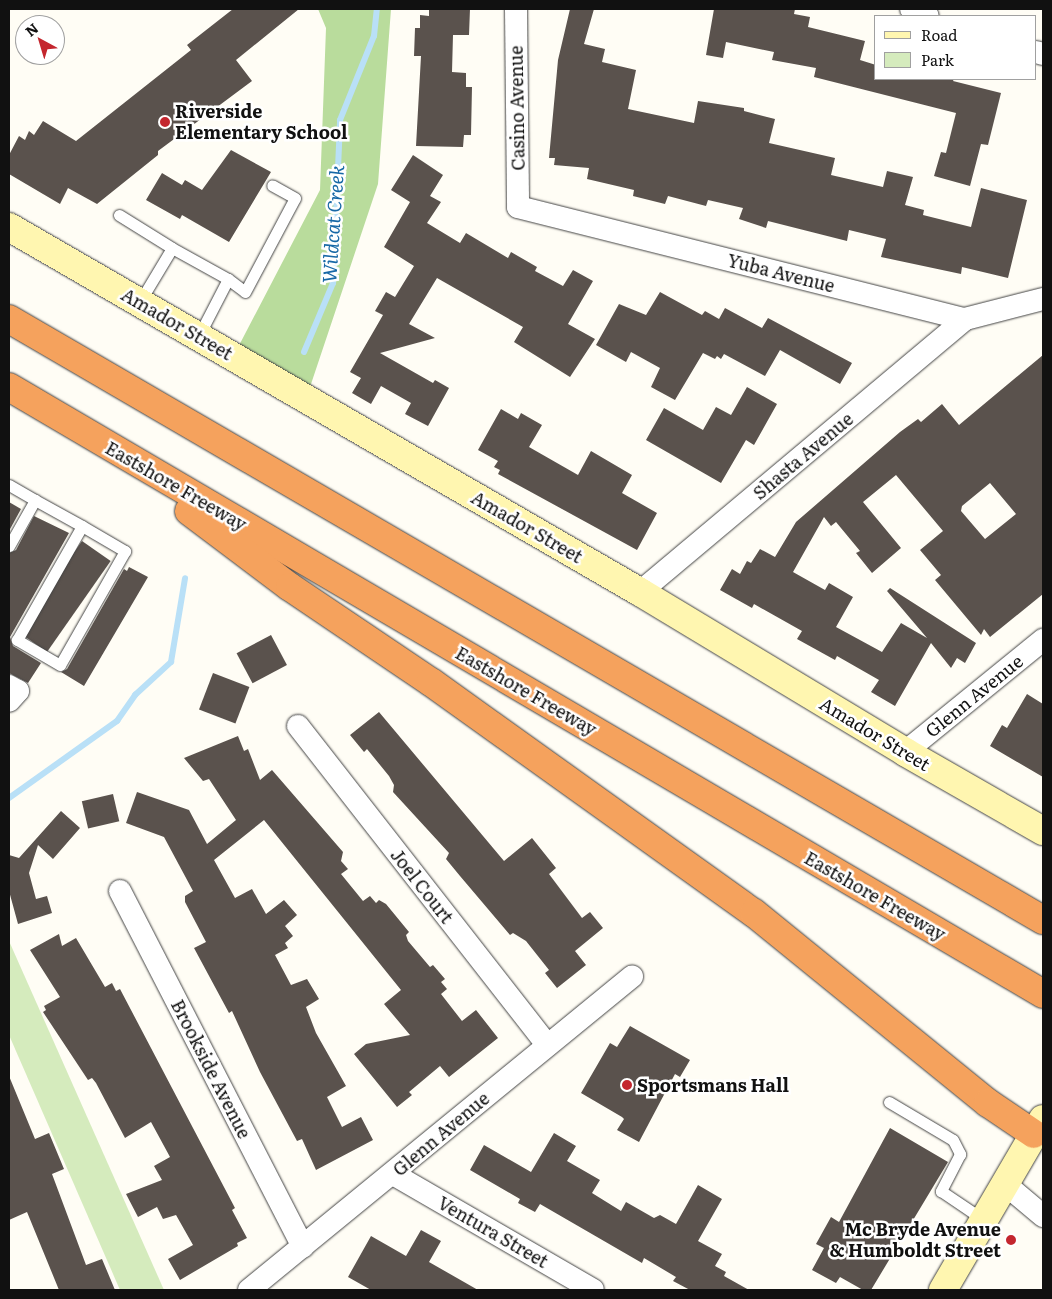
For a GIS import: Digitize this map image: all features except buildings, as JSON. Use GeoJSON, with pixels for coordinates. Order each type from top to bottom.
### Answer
{"type":"FeatureCollection","features":[{"type":"Feature","properties":{"kind":"highway"},"geometry":{"type":"LineString","coordinates":[[9,319],[1043,920]]}},
{"type":"Feature","properties":{"kind":"highway","name":"Eastshore Freeway"},"geometry":{"type":"LineString","coordinates":[[9,387],[86,434],[1043,994]]}},
{"type":"Feature","properties":{"kind":"highway"},"geometry":{"type":"LineString","coordinates":[[86,434],[290,587],[431,682],[754,912],[988,1103],[1039,1126]]}},
{"type":"Feature","properties":{"kind":"street","name":"Casino Avenue"},"geometry":{"type":"LineString","coordinates":[[516,9],[518,207]]}},
{"type":"Feature","properties":{"kind":"street"},"geometry":{"type":"LineString","coordinates":[[911,9],[926,15]]}},
{"type":"Feature","properties":{"kind":"street","name":"Yuba Avenue"},"geometry":{"type":"LineString","coordinates":[[518,207],[965,319],[1043,300]]}},
{"type":"Feature","properties":{"kind":"street","name":"Amador Street"},"geometry":{"type":"LineString","coordinates":[[9,227],[640,592],[905,752],[1043,831]]}},
{"type":"Feature","properties":{"kind":"street","name":"Shasta Avenue"},"geometry":{"type":"LineString","coordinates":[[640,592],[965,319]]}},
{"type":"Feature","properties":{"kind":"street","name":"Glenn Avenue"},"geometry":{"type":"LineString","coordinates":[[905,752],[1043,640]]}},
{"type":"Feature","properties":{"kind":"street"},"geometry":{"type":"LineString","coordinates":[[9,686],[18,692],[9,700]]}},
{"type":"Feature","properties":{"kind":"street","name":"Joel Court"},"geometry":{"type":"LineString","coordinates":[[298,726],[547,1045]]}},
{"type":"Feature","properties":{"kind":"street","name":"Brookside Avenue"},"geometry":{"type":"LineString","coordinates":[[120,891],[302,1247]]}},
{"type":"Feature","properties":{"kind":"street","name":"Glenn Avenue"},"geometry":{"type":"LineString","coordinates":[[249,1290],[393,1174],[632,976]]}},
{"type":"Feature","properties":{"kind":"street"},"geometry":{"type":"LineString","coordinates":[[943,1290],[1039,1126]]}},
{"type":"Feature","properties":{"kind":"street","name":"Ventura Street"},"geometry":{"type":"LineString","coordinates":[[393,1174],[593,1290]]}},
{"type":"Feature","properties":{"kind":"street"},"geometry":{"type":"LineString","coordinates":[[1005,1184],[1043,1216]]}},
{"type":"Feature","properties":{"kind":"lane"},"geometry":{"type":"LineString","coordinates":[[119,215],[172,248],[228,279],[245,292],[295,198],[272,184]]}},
{"type":"Feature","properties":{"kind":"lane"},"geometry":{"type":"LineString","coordinates":[[139,303],[172,248]]}},
{"type":"Feature","properties":{"kind":"lane"},"geometry":{"type":"LineString","coordinates":[[198,337],[228,279]]}},
{"type":"Feature","properties":{"kind":"lane"},"geometry":{"type":"LineString","coordinates":[[9,484],[126,551],[60,665],[17,640],[82,526]]}},
{"type":"Feature","properties":{"kind":"lane"},"geometry":{"type":"LineString","coordinates":[[9,546],[35,500]]}},
{"type":"Feature","properties":{"kind":"lane"},"geometry":{"type":"LineString","coordinates":[[889,1102],[953,1140],[960,1154],[941,1191],[984,1220]]}},
{"type":"Feature","properties":{"kind":"green space"},"geometry":{"type":"Polygon","coordinates":[[[318,9],[391,9],[378,184],[306,399],[233,357],[320,190],[326,28],[318,9]]]}},
{"type":"Feature","properties":{"kind":"green space"},"geometry":{"type":"Polygon","coordinates":[[[9,941],[164,1290],[120,1290],[9,1035],[9,941]]]}},
{"type":"Feature","properties":{"kind":"waterway","name":"Wildcat Creek"},"geometry":{"type":"LineString","coordinates":[[304,352],[333,283],[340,120],[374,36],[377,9]]}},
{"type":"Feature","properties":{"kind":"waterway","name":"Wildcat Creek"},"geometry":{"type":"LineString","coordinates":[[9,798],[117,721],[135,695],[171,662],[185,578]]}},
{"type":"Feature","properties":{"kind":"place","name":"Riverside Elementary School"},"geometry":{"type":"Point","coordinates":[165,122]}},
{"type":"Feature","properties":{"kind":"place","name":"Sportsmans Hall"},"geometry":{"type":"Point","coordinates":[627,1085]}},
{"type":"Feature","properties":{"kind":"place","name":"Mc Bryde Avenue & Humboldt Street"},"geometry":{"type":"Point","coordinates":[1011,1240]}}]}
